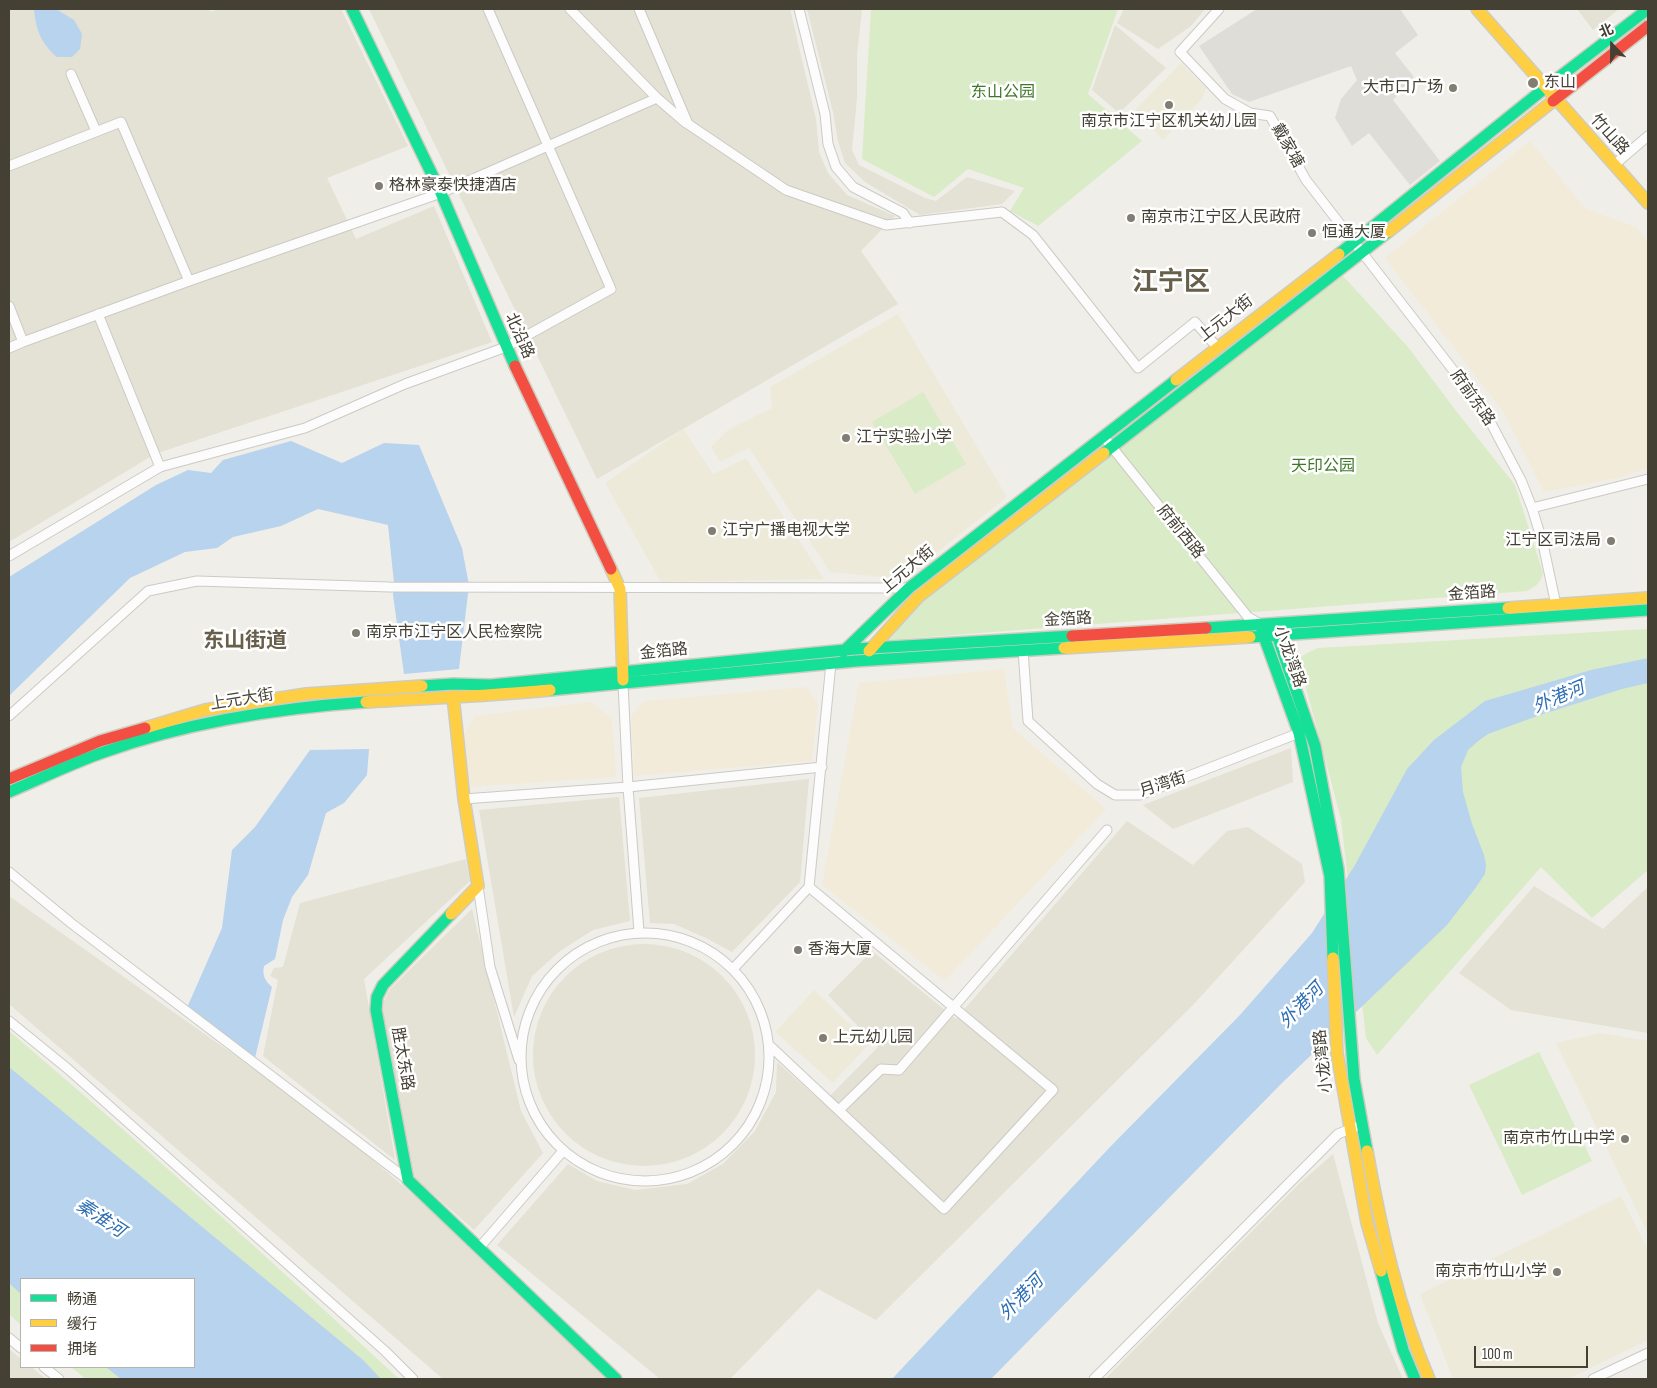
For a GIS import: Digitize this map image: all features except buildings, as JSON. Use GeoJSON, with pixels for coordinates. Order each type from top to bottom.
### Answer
{"type":"FeatureCollection","features":[{"type":"Feature","properties":{"kind":"main road","name":"北沿路"},"geometry":{"type":"LineString","coordinates":[[352,9],[441,194],[506,347],[620,588],[623,678]]}},
{"type":"Feature","properties":{"kind":"main road","name":"竹山路"},"geometry":{"type":"LineString","coordinates":[[1478,9],[1545,88],[1648,203]]}},
{"type":"Feature","properties":{"kind":"main road","name":"上元大街"},"geometry":{"type":"LineString","coordinates":[[831,663],[909,588],[1354,242],[1545,88],[1648,9]]}},
{"type":"Feature","properties":{"kind":"main road","name":"上元大街"},"geometry":{"type":"LineString","coordinates":[[856,661],[873,648],[918,596],[1362,253],[1648,26]]}},
{"type":"Feature","properties":{"kind":"main road","name":"金箔路"},"geometry":{"type":"LineString","coordinates":[[623,678],[1023,650],[1648,598]]}},
{"type":"Feature","properties":{"kind":"main road","name":"金箔路"},"geometry":{"type":"LineString","coordinates":[[492,691],[623,678],[873,648],[1262,630],[1277,634],[1648,610]]}},
{"type":"Feature","properties":{"kind":"main road","name":"小龙湾路"},"geometry":{"type":"LineString","coordinates":[[1262,630],[1299,733],[1334,873],[1337,1053],[1367,1223],[1403,1350],[1416,1379]]}},
{"type":"Feature","properties":{"kind":"main road","name":"小龙湾路"},"geometry":{"type":"LineString","coordinates":[[1277,634],[1315,746],[1334,873],[1354,1079],[1379,1220],[1415,1346],[1429,1379]]}},
{"type":"Feature","properties":{"kind":"main road","name":"上元大街"},"geometry":{"type":"LineString","coordinates":[[9,779],[100,741],[204,710],[306,694],[453,684],[492,691]]}},
{"type":"Feature","properties":{"kind":"main road","name":"上元大街"},"geometry":{"type":"LineString","coordinates":[[9,792],[104,752],[207,722],[307,706],[453,696],[492,691]]}},
{"type":"Feature","properties":{"kind":"main road"},"geometry":{"type":"LineString","coordinates":[[453,696],[464,799],[478,886]]}},
{"type":"Feature","properties":{"kind":"main road","name":"胜太东路"},"geometry":{"type":"LineString","coordinates":[[408,1180],[376,1010],[377,997],[383,985],[478,886]]}},
{"type":"Feature","properties":{"kind":"main road"},"geometry":{"type":"LineString","coordinates":[[408,1180],[616,1379]]}},
{"type":"Feature","properties":{"kind":"street"},"geometry":{"type":"LineString","coordinates":[[9,556],[160,468],[305,428],[405,384],[506,347],[610,289],[488,9]]}},
{"type":"Feature","properties":{"kind":"street"},"geometry":{"type":"LineString","coordinates":[[570,9],[657,98],[688,124],[786,190],[886,225],[1002,212],[1034,235],[1138,368],[1195,322],[1217,347]]}},
{"type":"Feature","properties":{"kind":"street"},"geometry":{"type":"LineString","coordinates":[[639,9],[688,124]]}},
{"type":"Feature","properties":{"kind":"street"},"geometry":{"type":"LineString","coordinates":[[799,9],[826,114],[828,144],[836,167],[853,187],[903,212],[910,223]]}},
{"type":"Feature","properties":{"kind":"street","name":"戴家塘"},"geometry":{"type":"LineString","coordinates":[[1219,9],[1180,52],[1225,99],[1250,113],[1270,116],[1306,180],[1354,242]]}},
{"type":"Feature","properties":{"kind":"street"},"geometry":{"type":"LineString","coordinates":[[71,74],[96,131]]}},
{"type":"Feature","properties":{"kind":"street"},"geometry":{"type":"LineString","coordinates":[[9,348],[189,280],[441,194],[657,98]]}},
{"type":"Feature","properties":{"kind":"street"},"geometry":{"type":"LineString","coordinates":[[9,166],[121,122],[189,280]]}},
{"type":"Feature","properties":{"kind":"street"},"geometry":{"type":"LineString","coordinates":[[1614,165],[1648,136]]}},
{"type":"Feature","properties":{"kind":"street","name":"府前东路"},"geometry":{"type":"LineString","coordinates":[[1354,242],[1484,410],[1520,480],[1532,508],[1543,544],[1556,605]]}},
{"type":"Feature","properties":{"kind":"street"},"geometry":{"type":"LineString","coordinates":[[9,306],[23,342]]}},
{"type":"Feature","properties":{"kind":"street"},"geometry":{"type":"LineString","coordinates":[[98,314],[160,468]]}},
{"type":"Feature","properties":{"kind":"street","name":"府前西路"},"geometry":{"type":"LineString","coordinates":[[1103,436],[1248,617],[1262,630]]}},
{"type":"Feature","properties":{"kind":"street"},"geometry":{"type":"LineString","coordinates":[[1532,508],[1648,479]]}},
{"type":"Feature","properties":{"kind":"street"},"geometry":{"type":"LineString","coordinates":[[9,716],[148,591],[197,581],[390,587],[909,588]]}},
{"type":"Feature","properties":{"kind":"street","name":"月湾街"},"geometry":{"type":"LineString","coordinates":[[1023,650],[1028,721],[1096,784],[1115,795],[1140,795],[1299,733]]}},
{"type":"Feature","properties":{"kind":"street"},"geometry":{"type":"LineString","coordinates":[[733,969],[809,887],[831,663]]}},
{"type":"Feature","properties":{"kind":"street"},"geometry":{"type":"LineString","coordinates":[[623,678],[628,787],[639,932]]}},
{"type":"Feature","properties":{"kind":"street"},"geometry":{"type":"LineString","coordinates":[[464,799],[628,787],[822,767]]}},
{"type":"Feature","properties":{"kind":"street"},"geometry":{"type":"LineString","coordinates":[[839,1110],[881,1069],[899,1070],[1107,830]]}},
{"type":"Feature","properties":{"kind":"street"},"geometry":{"type":"LineString","coordinates":[[9,872],[71,923],[408,1180]]}},
{"type":"Feature","properties":{"kind":"street"},"geometry":{"type":"LineString","coordinates":[[478,886],[490,967],[520,1063],[526,1096],[541,1126],[563,1151],[599,1173],[640,1181],[682,1176],[720,1156],[749,1125],[766,1087],[770,1044],[762,1013],[747,984],[733,969],[699,944],[670,935],[639,932],[600,941],[565,962],[538,992],[523,1029],[520,1063]]}},
{"type":"Feature","properties":{"kind":"street"},"geometry":{"type":"LineString","coordinates":[[770,1044],[944,1209],[1053,1090],[809,887]]}},
{"type":"Feature","properties":{"kind":"street"},"geometry":{"type":"LineString","coordinates":[[9,1020],[68,1069],[378,1344],[413,1379]]}},
{"type":"Feature","properties":{"kind":"street"},"geometry":{"type":"LineString","coordinates":[[1094,1379],[1338,1134],[1350,1128],[1362,1126]]}},
{"type":"Feature","properties":{"kind":"street"},"geometry":{"type":"LineString","coordinates":[[479,1248],[563,1151]]}},
{"type":"Feature","properties":{"kind":"street"},"geometry":{"type":"LineString","coordinates":[[9,1338],[20,1347]]}},
{"type":"Feature","properties":{"kind":"street"},"geometry":{"type":"LineString","coordinates":[[1593,1379],[1648,1353]]}},
{"type":"Feature","properties":{"kind":"street"},"geometry":{"type":"LineString","coordinates":[[45,1368],[59,1379]]}},
{"type":"Feature","properties":{"kind":"shaded area"},"geometry":{"type":"Polygon","coordinates":[[[9,9],[210,9],[211,12],[218,9],[341,9],[408,146],[327,178],[356,239],[434,206],[492,342],[155,454],[9,542],[9,9]]]}},
{"type":"Feature","properties":{"kind":"shaded area"},"geometry":{"type":"Polygon","coordinates":[[[369,9],[790,9],[816,119],[819,152],[828,173],[847,195],[895,216],[861,251],[898,304],[597,479],[369,9]]]}},
{"type":"Feature","properties":{"kind":"shaded area"},"geometry":{"type":"Polygon","coordinates":[[[807,9],[862,9],[857,54],[857,98],[852,150],[859,165],[925,198],[936,201],[967,177],[1015,191],[1002,204],[920,215],[865,182],[845,163],[838,141],[833,112],[807,9]]]}},
{"type":"Feature","properties":{"kind":"shaded area"},"geometry":{"type":"Polygon","coordinates":[[[1124,9],[1205,9],[1191,26],[1158,49],[1117,23],[1124,9]]]}},
{"type":"Feature","properties":{"kind":"shaded area"},"geometry":{"type":"Polygon","coordinates":[[[1257,9],[1400,9],[1418,35],[1395,53],[1414,77],[1393,100],[1440,161],[1410,185],[1369,133],[1352,146],[1335,118],[1341,99],[1357,80],[1351,66],[1249,102],[1232,94],[1199,46],[1257,9]]]}},
{"type":"Feature","properties":{"kind":"shaded area"},"geometry":{"type":"Polygon","coordinates":[[[1577,9],[1619,9],[1593,30],[1577,9]]]}},
{"type":"Feature","properties":{"kind":"shaded area"},"geometry":{"type":"Polygon","coordinates":[[[1115,25],[1166,68],[1119,113],[1092,90],[1115,25]]]}},
{"type":"Feature","properties":{"kind":"shaded area","name":"南京市江宁区机关幼儿园"},"geometry":{"type":"Polygon","coordinates":[[[1181,63],[1206,88],[1202,99],[1163,140],[1135,110],[1181,63]]]}},
{"type":"Feature","properties":{"kind":"shaded area"},"geometry":{"type":"Polygon","coordinates":[[[1530,141],[1586,209],[1636,227],[1648,242],[1648,468],[1622,477],[1544,492],[1504,413],[1385,258],[1530,141]]]}},
{"type":"Feature","properties":{"kind":"shaded area","name":"江宁实验小学"},"geometry":{"type":"Polygon","coordinates":[[[898,314],[1007,497],[903,579],[830,572],[749,448],[720,462],[711,447],[729,429],[772,408],[770,387],[898,314]]]}},
{"type":"Feature","properties":{"kind":"shaded area","name":"江宁广播电视大学"},"geometry":{"type":"Polygon","coordinates":[[[683,429],[713,474],[746,458],[824,579],[661,582],[605,483],[683,429]]]}},
{"type":"Feature","properties":{"kind":"shaded area"},"geometry":{"type":"Polygon","coordinates":[[[1004,669],[1013,728],[1106,809],[945,981],[822,885],[859,683],[1004,669]]]}},
{"type":"Feature","properties":{"kind":"shaded area"},"geometry":{"type":"Polygon","coordinates":[[[806,687],[818,702],[812,761],[634,776],[631,716],[644,701],[806,687]]]}},
{"type":"Feature","properties":{"kind":"shaded area"},"geometry":{"type":"Polygon","coordinates":[[[591,702],[612,718],[616,777],[471,787],[463,736],[475,716],[591,702]]]}},
{"type":"Feature","properties":{"kind":"shaded area"},"geometry":{"type":"Polygon","coordinates":[[[1291,748],[1293,782],[1173,829],[1143,805],[1291,748]]]}},
{"type":"Feature","properties":{"kind":"shaded area"},"geometry":{"type":"Polygon","coordinates":[[[809,779],[800,882],[732,952],[674,924],[650,923],[639,798],[809,779]]]}},
{"type":"Feature","properties":{"kind":"shaded area"},"geometry":{"type":"Polygon","coordinates":[[[619,797],[630,921],[593,930],[560,951],[532,976],[514,1017],[479,810],[619,797]]]}},
{"type":"Feature","properties":{"kind":"shaded area"},"geometry":{"type":"Polygon","coordinates":[[[1127,821],[1193,865],[1227,831],[1248,827],[1302,864],[1305,882],[1193,1005],[876,1320],[818,1289],[730,1379],[660,1379],[497,1245],[568,1164],[597,1181],[635,1190],[687,1184],[723,1164],[755,1131],[776,1092],[777,1062],[823,1103],[878,1047],[828,995],[872,951],[956,1019],[1127,821]]]}},
{"type":"Feature","properties":{"kind":"shaded area"},"geometry":{"type":"Polygon","coordinates":[[[466,859],[470,881],[364,979],[395,1160],[263,1056],[278,980],[270,976],[274,968],[283,967],[300,903],[466,859]]]}},
{"type":"Feature","properties":{"kind":"shaded area"},"geometry":{"type":"Polygon","coordinates":[[[1534,886],[1603,929],[1648,887],[1648,1033],[1511,1010],[1459,973],[1534,886]]]}},
{"type":"Feature","properties":{"kind":"shaded area"},"geometry":{"type":"Polygon","coordinates":[[[9,896],[328,1121],[494,1265],[612,1379],[443,1379],[9,1004],[9,896]]]}},
{"type":"Feature","properties":{"kind":"shaded area"},"geometry":{"type":"Polygon","coordinates":[[[472,909],[521,1111],[543,1153],[474,1230],[415,1178],[383,1012],[384,1001],[390,989],[472,909]]]}},
{"type":"Feature","properties":{"kind":"shaded area"},"geometry":{"type":"Polygon","coordinates":[[[644,944],[676,949],[686,953],[705,963],[722,977],[736,994],[746,1013],[750,1023],[755,1055],[750,1087],[746,1097],[736,1116],[722,1133],[705,1147],[686,1157],[676,1161],[644,1166],[612,1161],[602,1157],[583,1147],[566,1133],[552,1116],[542,1097],[538,1087],[533,1055],[538,1023],[542,1013],[552,994],[566,977],[583,963],[602,953],[612,949],[644,944]]]}},
{"type":"Feature","properties":{"kind":"shaded area","name":"上元幼儿园"},"geometry":{"type":"Polygon","coordinates":[[[814,990],[870,1043],[833,1083],[775,1032],[814,990]]]}},
{"type":"Feature","properties":{"kind":"shaded area","name":"南京市竹山中学"},"geometry":{"type":"Polygon","coordinates":[[[1601,1033],[1648,1041],[1648,1234],[1556,1043],[1601,1033]]]}},
{"type":"Feature","properties":{"kind":"shaded area"},"geometry":{"type":"Polygon","coordinates":[[[1333,1154],[1378,1323],[1403,1379],[1105,1379],[1300,1183],[1333,1154]]]}},
{"type":"Feature","properties":{"kind":"shaded area","name":"南京市竹山小学"},"geometry":{"type":"Polygon","coordinates":[[[1621,1196],[1648,1250],[1648,1340],[1568,1379],[1453,1379],[1420,1294],[1621,1196]]]}},
{"type":"Feature","properties":{"kind":"shaded area"},"geometry":{"type":"Polygon","coordinates":[[[9,1349],[20,1358],[20,1368],[32,1368],[46,1379],[9,1379],[9,1349]]]}},
{"type":"Feature","properties":{"kind":"green space","name":"东山公园"},"geometry":{"type":"Polygon","coordinates":[[[871,9],[1118,9],[1088,94],[1142,141],[1038,226],[1010,211],[1024,188],[968,169],[934,197],[862,159],[871,9]]]}},
{"type":"Feature","properties":{"kind":"green space","name":"天印公园"},"geometry":{"type":"Polygon","coordinates":[[[1343,276],[1408,347],[1515,485],[1543,573],[1535,586],[1527,591],[889,640],[921,601],[1343,276]]]}},
{"type":"Feature","properties":{"kind":"green space"},"geometry":{"type":"Polygon","coordinates":[[[923,392],[966,464],[915,494],[872,422],[923,392]]]}},
{"type":"Feature","properties":{"kind":"green space"},"geometry":{"type":"Polygon","coordinates":[[[1648,629],[1648,870],[1592,918],[1541,867],[1377,1055],[1366,1038],[1341,819],[1300,665],[1301,657],[1318,648],[1648,629]]]}},
{"type":"Feature","properties":{"kind":"green space"},"geometry":{"type":"Polygon","coordinates":[[[9,1031],[206,1203],[399,1379],[86,1379],[72,1368],[195,1368],[195,1278],[20,1278],[20,1324],[9,1314],[9,1031]]]}},
{"type":"Feature","properties":{"kind":"green space"},"geometry":{"type":"Polygon","coordinates":[[[1539,1052],[1592,1161],[1522,1195],[1469,1085],[1539,1052]]]}},
{"type":"Feature","properties":{"kind":"water"},"geometry":{"type":"Polygon","coordinates":[[[34,9],[56,9],[74,20],[82,34],[80,49],[72,57],[57,57],[47,47],[38,30],[34,9]]]}},
{"type":"Feature","properties":{"kind":"water"},"geometry":{"type":"Polygon","coordinates":[[[291,441],[342,463],[384,443],[419,445],[462,548],[469,585],[459,669],[404,674],[393,595],[394,583],[388,525],[318,509],[281,526],[233,537],[217,548],[185,552],[130,578],[9,696],[9,577],[156,485],[188,470],[211,473],[223,460],[291,441]]]}},
{"type":"Feature","properties":{"kind":"water","name":"外港河"},"geometry":{"type":"Polygon","coordinates":[[[1648,658],[1648,683],[1622,689],[1540,715],[1488,734],[1468,750],[1461,767],[1463,792],[1486,865],[1485,874],[1474,890],[1447,925],[1283,1082],[991,1379],[892,1379],[1111,1146],[1240,1015],[1312,933],[1355,865],[1407,769],[1434,740],[1485,701],[1591,670],[1648,658]]]}},
{"type":"Feature","properties":{"kind":"water"},"geometry":{"type":"Polygon","coordinates":[[[369,749],[367,775],[344,803],[326,813],[308,875],[292,897],[283,920],[275,959],[264,966],[265,978],[272,987],[254,1062],[186,1010],[222,928],[232,850],[255,827],[310,750],[369,749]]]}},
{"type":"Feature","properties":{"kind":"water","name":"秦淮河"},"geometry":{"type":"Polygon","coordinates":[[[9,1067],[363,1360],[381,1379],[121,1379],[107,1368],[195,1368],[195,1278],[20,1278],[20,1293],[9,1283],[9,1067]]]}},
{"type":"Feature","properties":{"kind":"traffic: fast"},"geometry":{"type":"LineString","coordinates":[[352,9],[441,193],[515,366]]}},
{"type":"Feature","properties":{"kind":"traffic: fast"},"geometry":{"type":"LineString","coordinates":[[1339,254],[1545,88],[1648,9]]}},
{"type":"Feature","properties":{"kind":"traffic: fast"},"geometry":{"type":"LineString","coordinates":[[1104,453],[1388,232]]}},
{"type":"Feature","properties":{"kind":"traffic: fast"},"geometry":{"type":"LineString","coordinates":[[843,652],[909,588],[1176,380]]}},
{"type":"Feature","properties":{"kind":"traffic: fast"},"geometry":{"type":"LineString","coordinates":[[1206,628],[1508,608]]}},
{"type":"Feature","properties":{"kind":"traffic: fast"},"geometry":{"type":"LineString","coordinates":[[1250,637],[1648,610]]}},
{"type":"Feature","properties":{"kind":"traffic: fast"},"geometry":{"type":"LineString","coordinates":[[1262,631],[1299,733],[1330,876],[1333,958]]}},
{"type":"Feature","properties":{"kind":"traffic: fast"},"geometry":{"type":"LineString","coordinates":[[1272,632],[1277,635],[1315,746],[1338,869],[1354,1079],[1367,1151]]}},
{"type":"Feature","properties":{"kind":"traffic: fast"},"geometry":{"type":"LineString","coordinates":[[422,686],[453,684],[491,685],[855,649],[1072,636]]}},
{"type":"Feature","properties":{"kind":"traffic: fast"},"geometry":{"type":"LineString","coordinates":[[550,690],[856,661],[1064,648]]}},
{"type":"Feature","properties":{"kind":"traffic: fast"},"geometry":{"type":"LineString","coordinates":[[9,792],[92,756],[168,732],[233,718],[299,708],[366,702]]}},
{"type":"Feature","properties":{"kind":"traffic: fast"},"geometry":{"type":"LineString","coordinates":[[451,914],[383,985],[377,997],[376,1010],[408,1180],[616,1379]]}},
{"type":"Feature","properties":{"kind":"traffic: fast"},"geometry":{"type":"LineString","coordinates":[[1381,1271],[1403,1350],[1415,1379]]}},
{"type":"Feature","properties":{"kind":"traffic: slow"},"geometry":{"type":"LineString","coordinates":[[1477,9],[1648,203]]}},
{"type":"Feature","properties":{"kind":"traffic: slow"},"geometry":{"type":"LineString","coordinates":[[1388,232],[1553,101]]}},
{"type":"Feature","properties":{"kind":"traffic: slow"},"geometry":{"type":"LineString","coordinates":[[1176,380],[1339,254]]}},
{"type":"Feature","properties":{"kind":"traffic: slow"},"geometry":{"type":"LineString","coordinates":[[869,651],[918,597],[1104,453]]}},
{"type":"Feature","properties":{"kind":"traffic: slow"},"geometry":{"type":"LineString","coordinates":[[611,569],[620,589],[623,680]]}},
{"type":"Feature","properties":{"kind":"traffic: slow"},"geometry":{"type":"LineString","coordinates":[[1508,608],[1648,598]]}},
{"type":"Feature","properties":{"kind":"traffic: slow"},"geometry":{"type":"LineString","coordinates":[[1064,648],[1250,637]]}},
{"type":"Feature","properties":{"kind":"traffic: slow"},"geometry":{"type":"LineString","coordinates":[[145,728],[205,710],[306,694],[422,686]]}},
{"type":"Feature","properties":{"kind":"traffic: slow"},"geometry":{"type":"LineString","coordinates":[[366,702],[550,690]]}},
{"type":"Feature","properties":{"kind":"traffic: slow"},"geometry":{"type":"LineString","coordinates":[[451,914],[478,886],[464,799],[453,696]]}},
{"type":"Feature","properties":{"kind":"traffic: slow"},"geometry":{"type":"LineString","coordinates":[[1333,958],[1337,1053],[1367,1223],[1381,1271]]}},
{"type":"Feature","properties":{"kind":"traffic: slow"},"geometry":{"type":"LineString","coordinates":[[1367,1151],[1378,1209],[1399,1296],[1429,1379]]}},
{"type":"Feature","properties":{"kind":"traffic: jam"},"geometry":{"type":"LineString","coordinates":[[1553,101],[1648,26]]}},
{"type":"Feature","properties":{"kind":"traffic: jam"},"geometry":{"type":"LineString","coordinates":[[515,366],[611,569]]}},
{"type":"Feature","properties":{"kind":"traffic: jam"},"geometry":{"type":"LineString","coordinates":[[1072,636],[1206,628]]}},
{"type":"Feature","properties":{"kind":"traffic: jam"},"geometry":{"type":"LineString","coordinates":[[9,779],[100,741],[145,728]]}},
{"type":"Feature","properties":{"kind":"place","name":"东山"},"geometry":{"type":"Point","coordinates":[1533,83]}},
{"type":"Feature","properties":{"kind":"place","name":"大市口广场"},"geometry":{"type":"Point","coordinates":[1453,88]}},
{"type":"Feature","properties":{"kind":"place","name":"南京市江宁区机关幼儿园"},"geometry":{"type":"Point","coordinates":[1169,105]}},
{"type":"Feature","properties":{"kind":"place","name":"格林豪泰快捷酒店"},"geometry":{"type":"Point","coordinates":[379,186]}},
{"type":"Feature","properties":{"kind":"place","name":"南京市江宁区人民政府"},"geometry":{"type":"Point","coordinates":[1131,218]}},
{"type":"Feature","properties":{"kind":"place","name":"恒通大厦"},"geometry":{"type":"Point","coordinates":[1312,233]}},
{"type":"Feature","properties":{"kind":"place","name":"江宁实验小学"},"geometry":{"type":"Point","coordinates":[846,438]}},
{"type":"Feature","properties":{"kind":"place","name":"江宁广播电视大学"},"geometry":{"type":"Point","coordinates":[712,531]}},
{"type":"Feature","properties":{"kind":"place","name":"江宁区司法局"},"geometry":{"type":"Point","coordinates":[1611,541]}},
{"type":"Feature","properties":{"kind":"place","name":"南京市江宁区人民检察院"},"geometry":{"type":"Point","coordinates":[356,633]}},
{"type":"Feature","properties":{"kind":"place","name":"香海大厦"},"geometry":{"type":"Point","coordinates":[798,950]}},
{"type":"Feature","properties":{"kind":"place","name":"上元幼儿园"},"geometry":{"type":"Point","coordinates":[823,1038]}},
{"type":"Feature","properties":{"kind":"place","name":"南京市竹山中学"},"geometry":{"type":"Point","coordinates":[1625,1139]}},
{"type":"Feature","properties":{"kind":"place","name":"南京市竹山小学"},"geometry":{"type":"Point","coordinates":[1557,1272]}},
{"type":"Feature","properties":{"kind":"district","name":"江宁区"},"geometry":{"type":"Point","coordinates":[1171,283]}},
{"type":"Feature","properties":{"kind":"district","name":"东山街道"},"geometry":{"type":"Point","coordinates":[245,642]}}]}
